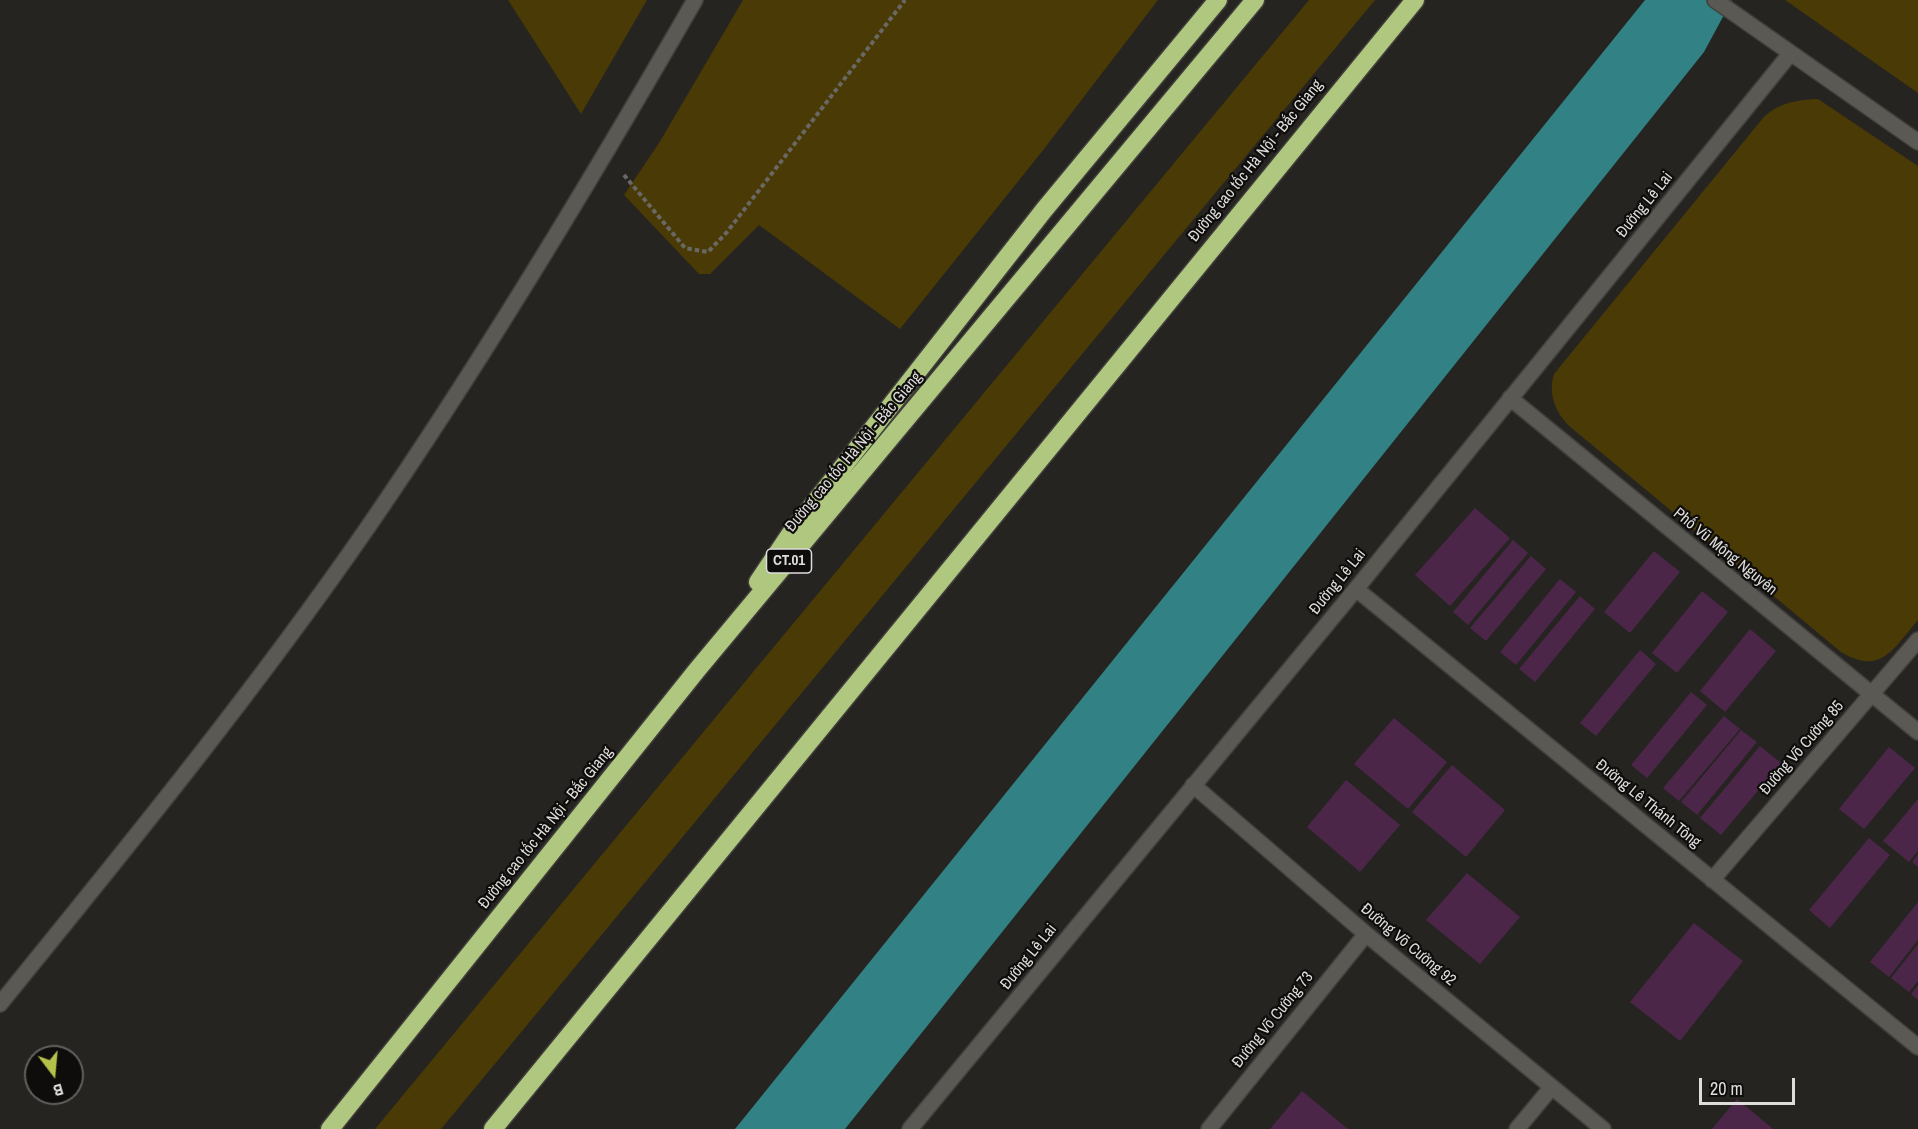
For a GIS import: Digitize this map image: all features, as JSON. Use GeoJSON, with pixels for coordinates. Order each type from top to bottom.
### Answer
{"type":"FeatureCollection","features":[{"type":"Feature","properties":{"kind":"highway"},"geometry":{"type":"LineString","coordinates":[[697,670],[791,533],[1037,219],[1218,0]]}},
{"type":"Feature","properties":{"kind":"highway","name":"Đường cao tốc Hà Nội - Bắc Giang"},"geometry":{"type":"LineString","coordinates":[[330,1129],[697,670],[1256,0]]}},
{"type":"Feature","properties":{"kind":"highway","name":"Đường cao tốc Hà Nội - Bắc Giang"},"geometry":{"type":"LineString","coordinates":[[493,1129],[1362,62],[1415,0]]}},
{"type":"Feature","properties":{"kind":"highway"},"geometry":{"type":"LineString","coordinates":[[1362,62],[1422,0]]}},
{"type":"Feature","properties":{"kind":"street"},"geometry":{"type":"LineString","coordinates":[[0,1004],[208,744],[367,528],[564,225],[695,0]]}},
{"type":"Feature","properties":{"kind":"street"},"geometry":{"type":"LineString","coordinates":[[1719,3],[1918,142]]}},
{"type":"Feature","properties":{"kind":"street","name":"Đường Lê Lai"},"geometry":{"type":"LineString","coordinates":[[910,1129],[1356,589],[1790,54]]}},
{"type":"Feature","properties":{"kind":"street","name":"Phố Vũ Mộng Nguyên"},"geometry":{"type":"LineString","coordinates":[[1510,398],[1918,732]]}},
{"type":"Feature","properties":{"kind":"street","name":"Đường Lê Thánh Tông"},"geometry":{"type":"LineString","coordinates":[[1356,589],[1918,1047]]}},
{"type":"Feature","properties":{"kind":"street","name":"Đường Võ Cường 85"},"geometry":{"type":"LineString","coordinates":[[1712,880],[1918,640]]}},
{"type":"Feature","properties":{"kind":"street","name":"Đường Võ Cường 92"},"geometry":{"type":"LineString","coordinates":[[1193,785],[1366,934],[1603,1129]]}},
{"type":"Feature","properties":{"kind":"street","name":"Đường Võ Cường 73"},"geometry":{"type":"LineString","coordinates":[[1209,1129],[1366,934]]}},
{"type":"Feature","properties":{"kind":"street"},"geometry":{"type":"LineString","coordinates":[[1517,1129],[1551,1088]]}},
{"type":"Feature","properties":{"kind":"path"},"geometry":{"type":"LineString","coordinates":[[624,175],[685,248],[708,252],[727,232],[904,0]]}},
{"type":"Feature","properties":{"kind":"shaded area"},"geometry":{"type":"Polygon","coordinates":[[[508,0],[647,0],[581,114],[508,0]]]}},
{"type":"Feature","properties":{"kind":"shaded area"},"geometry":{"type":"Polygon","coordinates":[[[743,0],[1158,0],[1044,149],[900,329],[759,225],[710,274],[699,274],[624,195],[659,143],[743,0]]]}},
{"type":"Feature","properties":{"kind":"shaded area"},"geometry":{"type":"Polygon","coordinates":[[[1309,0],[1375,0],[441,1129],[375,1129],[1309,0]]]}},
{"type":"Feature","properties":{"kind":"shaded area"},"geometry":{"type":"Polygon","coordinates":[[[1785,0],[1918,0],[1918,93],[1785,0]]]}},
{"type":"Feature","properties":{"kind":"shaded area"},"geometry":{"type":"Polygon","coordinates":[[[1818,99],[1918,166],[1918,620],[1885,656],[1866,661],[1855,659],[1841,652],[1568,425],[1559,414],[1552,395],[1554,374],[1763,118],[1788,103],[1818,99]]]}},
{"type":"Feature","properties":{"kind":"water"},"geometry":{"type":"Polygon","coordinates":[[[1645,0],[1732,0],[1704,52],[845,1129],[735,1129],[1645,0]]]}},
{"type":"Feature","properties":{"kind":"building"},"geometry":{"type":"Polygon","coordinates":[[[1475,508],[1510,538],[1450,606],[1415,575],[1475,508]]]}},
{"type":"Feature","properties":{"kind":"building"},"geometry":{"type":"Polygon","coordinates":[[[1513,540],[1528,553],[1468,625],[1453,612],[1513,540]]]}},
{"type":"Feature","properties":{"kind":"building"},"geometry":{"type":"Polygon","coordinates":[[[1654,551],[1680,572],[1630,633],[1604,612],[1654,551]]]}},
{"type":"Feature","properties":{"kind":"building"},"geometry":{"type":"Polygon","coordinates":[[[1531,556],[1546,569],[1486,641],[1470,628],[1531,556]]]}},
{"type":"Feature","properties":{"kind":"building"},"geometry":{"type":"Polygon","coordinates":[[[1560,579],[1576,592],[1516,665],[1500,652],[1560,579]]]}},
{"type":"Feature","properties":{"kind":"building"},"geometry":{"type":"Polygon","coordinates":[[[1702,591],[1728,612],[1677,673],[1652,653],[1702,591]]]}},
{"type":"Feature","properties":{"kind":"building"},"geometry":{"type":"Polygon","coordinates":[[[1580,596],[1595,609],[1535,682],[1519,669],[1580,596]]]}},
{"type":"Feature","properties":{"kind":"building"},"geometry":{"type":"Polygon","coordinates":[[[1750,629],[1776,651],[1725,712],[1700,691],[1750,629]]]}},
{"type":"Feature","properties":{"kind":"building"},"geometry":{"type":"Polygon","coordinates":[[[1640,650],[1656,664],[1596,736],[1580,723],[1640,650]]]}},
{"type":"Feature","properties":{"kind":"building"},"geometry":{"type":"Polygon","coordinates":[[[1691,692],[1707,705],[1647,778],[1631,765],[1691,692]]]}},
{"type":"Feature","properties":{"kind":"building"},"geometry":{"type":"Polygon","coordinates":[[[1724,716],[1740,729],[1679,801],[1663,788],[1724,716]]]}},
{"type":"Feature","properties":{"kind":"building"},"geometry":{"type":"Polygon","coordinates":[[[1394,718],[1447,762],[1408,809],[1354,764],[1394,718]]]}},
{"type":"Feature","properties":{"kind":"building"},"geometry":{"type":"Polygon","coordinates":[[[1741,730],[1757,742],[1697,815],[1681,802],[1741,730]]]}},
{"type":"Feature","properties":{"kind":"building"},"geometry":{"type":"Polygon","coordinates":[[[1760,746],[1781,763],[1721,835],[1700,818],[1760,746]]]}},
{"type":"Feature","properties":{"kind":"building"},"geometry":{"type":"Polygon","coordinates":[[[1889,747],[1915,768],[1864,829],[1839,809],[1889,747]]]}},
{"type":"Feature","properties":{"kind":"building"},"geometry":{"type":"Polygon","coordinates":[[[1452,765],[1505,810],[1466,857],[1412,812],[1452,765]]]}},
{"type":"Feature","properties":{"kind":"building"},"geometry":{"type":"Polygon","coordinates":[[[1346,780],[1400,825],[1360,872],[1307,827],[1346,780]]]}},
{"type":"Feature","properties":{"kind":"building"},"geometry":{"type":"Polygon","coordinates":[[[1918,799],[1918,851],[1909,862],[1883,841],[1918,799]]]}},
{"type":"Feature","properties":{"kind":"building"},"geometry":{"type":"Polygon","coordinates":[[[1869,838],[1890,855],[1830,928],[1809,910],[1869,838]]]}},
{"type":"Feature","properties":{"kind":"building"},"geometry":{"type":"Polygon","coordinates":[[[1918,854],[1918,867],[1912,862],[1918,854]]]}},
{"type":"Feature","properties":{"kind":"building"},"geometry":{"type":"Polygon","coordinates":[[[1467,873],[1520,917],[1480,964],[1426,920],[1467,873]]]}},
{"type":"Feature","properties":{"kind":"building"},"geometry":{"type":"Polygon","coordinates":[[[1918,902],[1918,940],[1889,977],[1870,962],[1918,902]]]}},
{"type":"Feature","properties":{"kind":"building"},"geometry":{"type":"Polygon","coordinates":[[[1694,923],[1743,961],[1680,1041],[1630,1002],[1694,923]]]}},
{"type":"Feature","properties":{"kind":"building"},"geometry":{"type":"Polygon","coordinates":[[[1918,944],[1918,981],[1909,992],[1891,978],[1918,944]]]}},
{"type":"Feature","properties":{"kind":"building"},"geometry":{"type":"Polygon","coordinates":[[[1918,985],[1918,1000],[1911,994],[1918,985]]]}},
{"type":"Feature","properties":{"kind":"building"},"geometry":{"type":"Polygon","coordinates":[[[1302,1091],[1348,1129],[1270,1129],[1302,1091]]]}},
{"type":"Feature","properties":{"kind":"building"},"geometry":{"type":"Polygon","coordinates":[[[1737,1099],[1773,1129],[1712,1129],[1737,1099]]]}}]}
